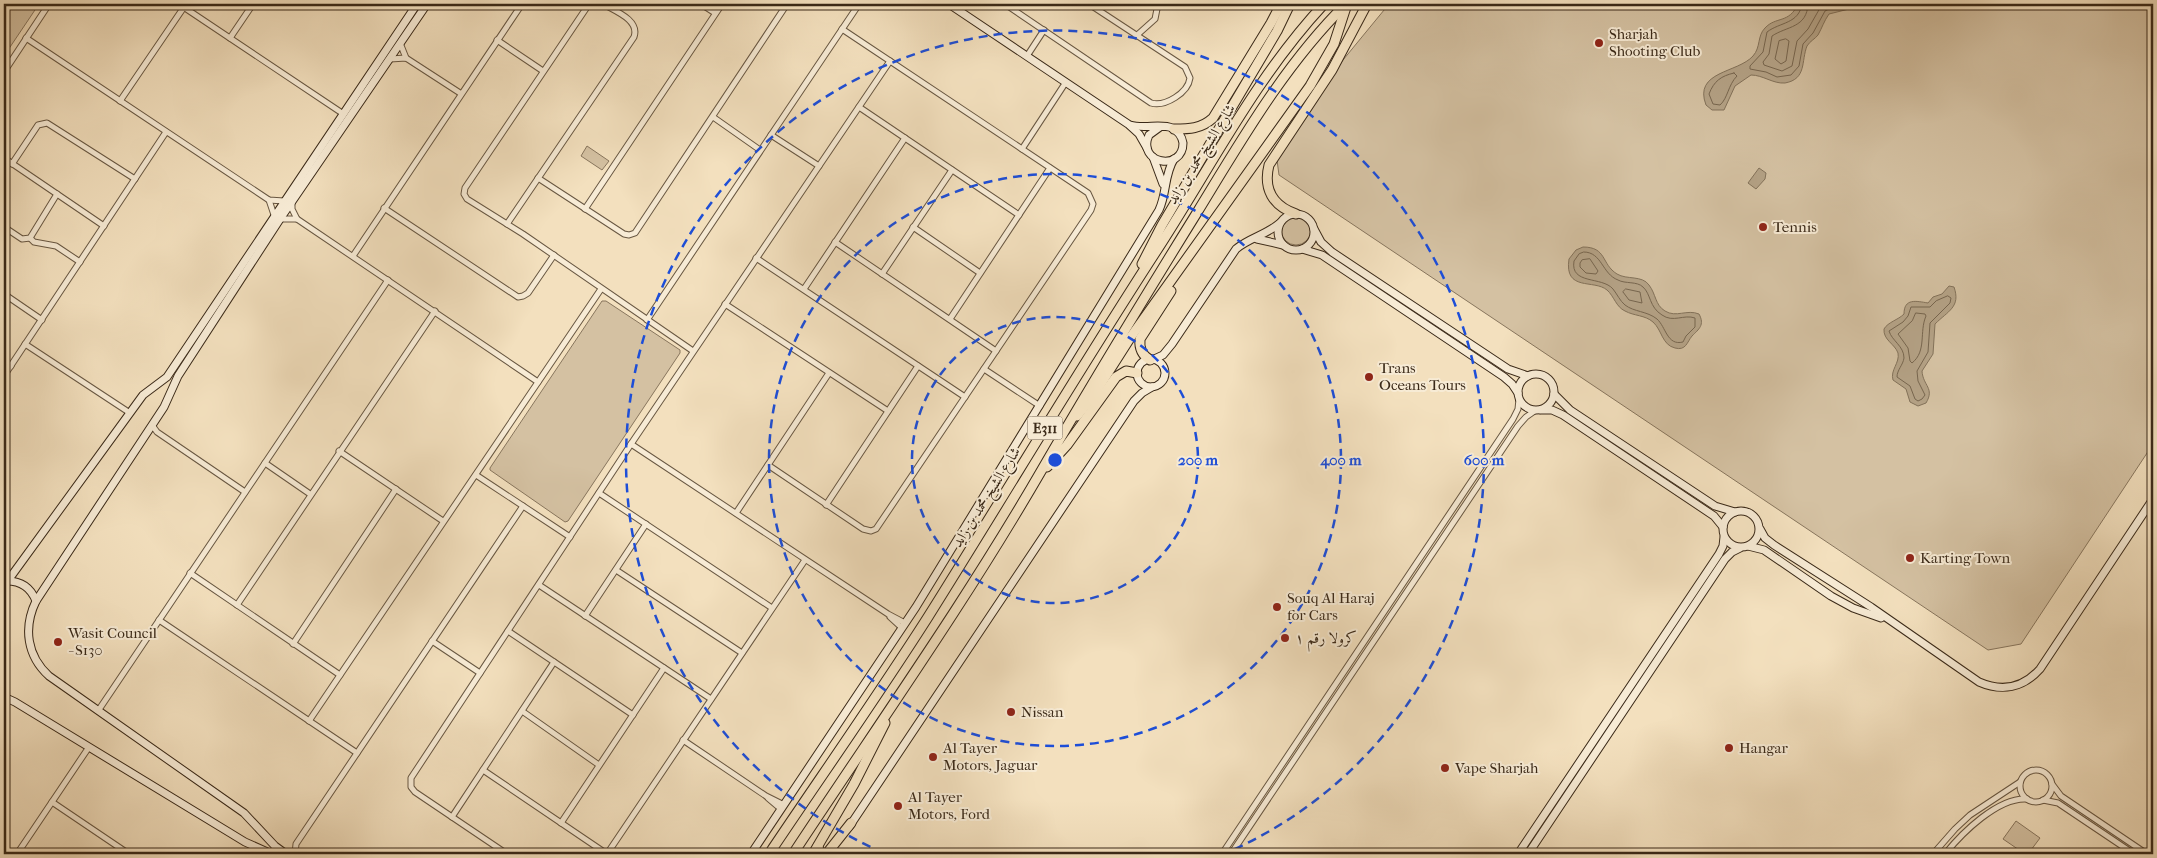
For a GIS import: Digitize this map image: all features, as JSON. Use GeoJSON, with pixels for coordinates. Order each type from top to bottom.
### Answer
{"type":"FeatureCollection","features":[{"type":"Feature","properties":{"kind":"highway"},"geometry":{"type":"LineString","coordinates":[[1174,129],[1195,128],[1205,124],[1212,118],[1271,24],[1281,4]]}},
{"type":"Feature","properties":{"kind":"highway"},"geometry":{"type":"LineString","coordinates":[[1124,299],[1162,225],[1278,31],[1290,4]]}},
{"type":"Feature","properties":{"kind":"highway","name":"شارع الشيخ محمد بن زايد"},"geometry":{"type":"LineString","coordinates":[[769,854],[926,620],[1124,299],[1269,72],[1295,37],[1324,4]]}},
{"type":"Feature","properties":{"kind":"highway"},"geometry":{"type":"LineString","coordinates":[[1068,424],[1093,396],[1130,338],[1319,72],[1334,44],[1347,4]]}},
{"type":"Feature","properties":{"kind":"highway","name":"شارع الشيخ محمد بن زايد"},"geometry":{"type":"LineString","coordinates":[[793,854],[900,692],[1038,476],[1110,352],[1268,101],[1307,46],[1347,4]]}},
{"type":"Feature","properties":{"kind":"highway"},"geometry":{"type":"LineString","coordinates":[[1296,214],[1280,206],[1269,192],[1267,174],[1269,165],[1332,70],[1367,4]]}},
{"type":"Feature","properties":{"kind":"highway"},"geometry":{"type":"LineString","coordinates":[[1151,360],[1140,349],[1140,339],[1182,273],[1188,256]]}},
{"type":"Feature","properties":{"kind":"highway"},"geometry":{"type":"LineString","coordinates":[[1038,476],[1067,445],[1116,377],[1126,371],[1137,375]]}},
{"type":"Feature","properties":{"kind":"highway"},"geometry":{"type":"LineString","coordinates":[[812,854],[859,775],[900,692]]}},
{"type":"Feature","properties":{"kind":"highway"},"geometry":{"type":"LineString","coordinates":[[818,846],[818,852],[821,854],[828,852],[851,823]]}},
{"type":"Feature","properties":{"kind":"street"},"geometry":{"type":"LineString","coordinates":[[4,72],[49,4]]}},
{"type":"Feature","properties":{"kind":"street"},"geometry":{"type":"LineString","coordinates":[[230,38],[253,4]]}},
{"type":"Feature","properties":{"kind":"street"},"geometry":{"type":"LineString","coordinates":[[417,4],[284,201],[277,217],[172,386],[167,403],[153,429],[36,601],[29,620],[30,644],[37,662],[49,676],[244,813],[284,852],[296,844],[523,506]]}},
{"type":"Feature","properties":{"kind":"street"},"geometry":{"type":"LineString","coordinates":[[6,584],[128,413],[146,392],[162,381],[277,217],[292,202],[427,4]]}},
{"type":"Feature","properties":{"kind":"street"},"geometry":{"type":"LineString","coordinates":[[353,256],[460,93],[522,4]]}},
{"type":"Feature","properties":{"kind":"street"},"geometry":{"type":"LineString","coordinates":[[589,4],[464,190],[468,199],[554,255],[693,351]]}},
{"type":"Feature","properties":{"kind":"street"},"geometry":{"type":"LineString","coordinates":[[507,224],[635,34],[632,22],[603,4]]}},
{"type":"Feature","properties":{"kind":"street"},"geometry":{"type":"LineString","coordinates":[[701,4],[715,14]]}},
{"type":"Feature","properties":{"kind":"street"},"geometry":{"type":"LineString","coordinates":[[585,209],[722,4]]}},
{"type":"Feature","properties":{"kind":"street"},"geometry":{"type":"LineString","coordinates":[[538,178],[624,234],[635,233],[788,4]]}},
{"type":"Feature","properties":{"kind":"street"},"geometry":{"type":"LineString","coordinates":[[647,320],[859,4]]}},
{"type":"Feature","properties":{"kind":"street"},"geometry":{"type":"LineString","coordinates":[[949,4],[1128,124],[1139,134],[1159,169],[1164,187]]}},
{"type":"Feature","properties":{"kind":"street"},"geometry":{"type":"LineString","coordinates":[[1005,4],[1144,98],[1156,101],[1169,99],[1186,89],[1190,78],[1187,70],[1088,4]]}},
{"type":"Feature","properties":{"kind":"street"},"geometry":{"type":"LineString","coordinates":[[1136,36],[1155,19],[1158,14],[1158,4]]}},
{"type":"Feature","properties":{"kind":"street"},"geometry":{"type":"LineString","coordinates":[[120,101],[181,5],[342,113]]}},
{"type":"Feature","properties":{"kind":"street"},"geometry":{"type":"LineString","coordinates":[[768,465],[865,531],[876,529],[1092,207],[1093,201],[1088,193],[842,29]]}},
{"type":"Feature","properties":{"kind":"street"},"geometry":{"type":"LineString","coordinates":[[1027,56],[1044,30]]}},
{"type":"Feature","properties":{"kind":"street"},"geometry":{"type":"LineString","coordinates":[[26,38],[269,200],[284,201]]}},
{"type":"Feature","properties":{"kind":"street"},"geometry":{"type":"LineString","coordinates":[[497,40],[543,71]]}},
{"type":"Feature","properties":{"kind":"street"},"geometry":{"type":"LineString","coordinates":[[400,43],[406,58],[460,93]]}},
{"type":"Feature","properties":{"kind":"street"},"geometry":{"type":"LineString","coordinates":[[390,59],[406,58]]}},
{"type":"Feature","properties":{"kind":"street"},"geometry":{"type":"LineString","coordinates":[[507,854],[415,792],[410,781],[693,351],[890,61]]}},
{"type":"Feature","properties":{"kind":"street"},"geometry":{"type":"LineString","coordinates":[[1022,149],[1066,82]]}},
{"type":"Feature","properties":{"kind":"street"},"geometry":{"type":"LineString","coordinates":[[859,108],[1019,215]]}},
{"type":"Feature","properties":{"kind":"street"},"geometry":{"type":"LineString","coordinates":[[713,117],[760,150]]}},
{"type":"Feature","properties":{"kind":"street"},"geometry":{"type":"LineString","coordinates":[[12,164],[36,127],[45,122],[135,179]]}},
{"type":"Feature","properties":{"kind":"street"},"geometry":{"type":"LineString","coordinates":[[751,854],[904,625],[1159,210],[1167,172],[1183,144],[1180,135],[1174,129],[1128,124]]}},
{"type":"Feature","properties":{"kind":"street"},"geometry":{"type":"LineString","coordinates":[[1147,148],[1150,135],[1160,127]]}},
{"type":"Feature","properties":{"kind":"street"},"geometry":{"type":"LineString","coordinates":[[4,376],[166,132]]}},
{"type":"Feature","properties":{"kind":"street"},"geometry":{"type":"LineString","coordinates":[[770,135],[819,166]]}},
{"type":"Feature","properties":{"kind":"street"},"geometry":{"type":"LineString","coordinates":[[804,290],[905,138]]}},
{"type":"Feature","properties":{"kind":"street"},"geometry":{"type":"LineString","coordinates":[[1152,157],[1166,162],[1174,159]]}},
{"type":"Feature","properties":{"kind":"street"},"geometry":{"type":"LineString","coordinates":[[4,158],[104,226]]}},
{"type":"Feature","properties":{"kind":"street"},"geometry":{"type":"LineString","coordinates":[[950,319],[1050,168]]}},
{"type":"Feature","properties":{"kind":"street"},"geometry":{"type":"LineString","coordinates":[[882,274],[952,170]]}},
{"type":"Feature","properties":{"kind":"street"},"geometry":{"type":"LineString","coordinates":[[30,238],[57,194]]}},
{"type":"Feature","properties":{"kind":"street"},"geometry":{"type":"LineString","coordinates":[[269,200],[277,217]]}},
{"type":"Feature","properties":{"kind":"street"},"geometry":{"type":"LineString","coordinates":[[292,202],[292,209],[297,219]]}},
{"type":"Feature","properties":{"kind":"street"},"geometry":{"type":"LineString","coordinates":[[384,208],[518,296],[524,296],[528,293],[554,255]]}},
{"type":"Feature","properties":{"kind":"street"},"geometry":{"type":"LineString","coordinates":[[1134,401],[1138,389],[1137,375],[1141,364],[1163,355],[1232,254],[1240,246],[1268,233],[1287,217],[1296,214],[1306,218],[1326,248],[1508,369],[1528,376]]}},
{"type":"Feature","properties":{"kind":"street"},"geometry":{"type":"LineString","coordinates":[[277,217],[297,219],[538,382]]}},
{"type":"Feature","properties":{"kind":"street"},"geometry":{"type":"LineString","coordinates":[[1280,223],[1278,234],[1283,245]]}},
{"type":"Feature","properties":{"kind":"street"},"geometry":{"type":"LineString","coordinates":[[4,227],[22,239],[30,238]]}},
{"type":"Feature","properties":{"kind":"street"},"geometry":{"type":"LineString","coordinates":[[913,228],[980,273]]}},
{"type":"Feature","properties":{"kind":"street"},"geometry":{"type":"LineString","coordinates":[[1302,249],[1310,244],[1314,229]]}},
{"type":"Feature","properties":{"kind":"street"},"geometry":{"type":"LineString","coordinates":[[30,238],[34,242],[56,246],[80,262]]}},
{"type":"Feature","properties":{"kind":"street"},"geometry":{"type":"LineString","coordinates":[[1254,239],[1283,245],[1292,250],[1302,249],[1322,255],[1508,380],[1525,407],[1538,410],[1552,410],[1563,416],[1711,514],[1718,519],[1724,537],[1729,544],[1740,548]]}},
{"type":"Feature","properties":{"kind":"street"},"geometry":{"type":"LineString","coordinates":[[835,242],[996,351]]}},
{"type":"Feature","properties":{"kind":"street"},"geometry":{"type":"LineString","coordinates":[[756,258],[965,397]]}},
{"type":"Feature","properties":{"kind":"street"},"geometry":{"type":"LineString","coordinates":[[98,711],[388,280]]}},
{"type":"Feature","properties":{"kind":"street"},"geometry":{"type":"LineString","coordinates":[[309,721],[443,520],[476,475],[601,289]]}},
{"type":"Feature","properties":{"kind":"street"},"geometry":{"type":"LineString","coordinates":[[4,294],[42,320]]}},
{"type":"Feature","properties":{"kind":"street"},"geometry":{"type":"LineString","coordinates":[[725,304],[888,411]]}},
{"type":"Feature","properties":{"kind":"street"},"geometry":{"type":"LineString","coordinates":[[237,605],[434,311]]}},
{"type":"Feature","properties":{"kind":"street"},"geometry":{"type":"LineString","coordinates":[[25,344],[128,413]]}},
{"type":"Feature","properties":{"kind":"street"},"geometry":{"type":"LineString","coordinates":[[830,854],[1134,401],[1142,393],[1163,380],[1172,344]]}},
{"type":"Feature","properties":{"kind":"street"},"geometry":{"type":"LineString","coordinates":[[1151,360],[1160,363],[1164,371]]}},
{"type":"Feature","properties":{"kind":"street"},"geometry":{"type":"LineString","coordinates":[[4,361],[11,366]]}},
{"type":"Feature","properties":{"kind":"street"},"geometry":{"type":"LineString","coordinates":[[826,505],[918,366]]}},
{"type":"Feature","properties":{"kind":"street"},"geometry":{"type":"LineString","coordinates":[[984,369],[1040,406]]}},
{"type":"Feature","properties":{"kind":"street"},"geometry":{"type":"LineString","coordinates":[[736,513],[829,373]]}},
{"type":"Feature","properties":{"kind":"street"},"geometry":{"type":"LineString","coordinates":[[1222,854],[1513,418],[1518,409],[1520,383],[1533,374],[1544,376],[1552,383],[1554,394],[1551,402],[1526,417],[1518,426],[1231,854]]}},
{"type":"Feature","properties":{"kind":"street"},"geometry":{"type":"LineString","coordinates":[[1137,375],[1143,385],[1152,387]]}},
{"type":"Feature","properties":{"kind":"street"},"geometry":{"type":"LineString","coordinates":[[162,381],[172,386]]}},
{"type":"Feature","properties":{"kind":"street"},"geometry":{"type":"LineString","coordinates":[[1554,394],[1570,410],[1715,506],[1735,512],[1745,512],[1754,516],[1760,529],[1774,545],[1864,602],[1890,622],[1986,686],[2003,688],[2020,684],[2034,675],[2153,499]]}},
{"type":"Feature","properties":{"kind":"street"},"geometry":{"type":"LineString","coordinates":[[153,429],[245,492]]}},
{"type":"Feature","properties":{"kind":"street"},"geometry":{"type":"LineString","coordinates":[[631,444],[904,625]]}},
{"type":"Feature","properties":{"kind":"street"},"geometry":{"type":"LineString","coordinates":[[339,451],[443,520]]}},
{"type":"Feature","properties":{"kind":"street"},"geometry":{"type":"LineString","coordinates":[[265,463],[310,494]]}},
{"type":"Feature","properties":{"kind":"street"},"geometry":{"type":"LineString","coordinates":[[476,475],[570,536]]}},
{"type":"Feature","properties":{"kind":"street"},"geometry":{"type":"LineString","coordinates":[[293,644],[396,489]]}},
{"type":"Feature","properties":{"kind":"street"},"geometry":{"type":"LineString","coordinates":[[599,492],[772,608]]}},
{"type":"Feature","properties":{"kind":"street"},"geometry":{"type":"LineString","coordinates":[[1722,527],[1725,519],[1735,512]]}},
{"type":"Feature","properties":{"kind":"street"},"geometry":{"type":"LineString","coordinates":[[585,616],[646,524]]}},
{"type":"Feature","properties":{"kind":"street"},"geometry":{"type":"LineString","coordinates":[[1528,854],[1725,559],[1732,552],[1748,546],[1756,540],[1760,529]]}},
{"type":"Feature","properties":{"kind":"street"},"geometry":{"type":"LineString","coordinates":[[1518,854],[1719,554],[1724,537]]}},
{"type":"Feature","properties":{"kind":"street"},"geometry":{"type":"LineString","coordinates":[[1748,546],[1768,552],[1842,602],[1890,622]]}},
{"type":"Feature","properties":{"kind":"street"},"geometry":{"type":"LineString","coordinates":[[483,770],[607,854],[804,560]]}},
{"type":"Feature","properties":{"kind":"street"},"geometry":{"type":"LineString","coordinates":[[616,570],[742,653]]}},
{"type":"Feature","properties":{"kind":"street"},"geometry":{"type":"LineString","coordinates":[[190,574],[340,675]]}},
{"type":"Feature","properties":{"kind":"street"},"geometry":{"type":"LineString","coordinates":[[6,584],[17,582],[26,587],[36,601]]}},
{"type":"Feature","properties":{"kind":"street"},"geometry":{"type":"LineString","coordinates":[[539,585],[711,699]]}},
{"type":"Feature","properties":{"kind":"street"},"geometry":{"type":"LineString","coordinates":[[1400,587],[1404,588],[1406,593]]}},
{"type":"Feature","properties":{"kind":"street"},"geometry":{"type":"LineString","coordinates":[[159,620],[357,753]]}},
{"type":"Feature","properties":{"kind":"street"},"geometry":{"type":"LineString","coordinates":[[508,631],[633,714]]}},
{"type":"Feature","properties":{"kind":"street"},"geometry":{"type":"LineString","coordinates":[[432,642],[480,673]]}},
{"type":"Feature","properties":{"kind":"street"},"geometry":{"type":"LineString","coordinates":[[452,817],[554,662]]}},
{"type":"Feature","properties":{"kind":"street"},"geometry":{"type":"LineString","coordinates":[[561,823],[664,668]]}},
{"type":"Feature","properties":{"kind":"street"},"geometry":{"type":"LineString","coordinates":[[4,697],[245,842],[272,854]]}},
{"type":"Feature","properties":{"kind":"street"},"geometry":{"type":"LineString","coordinates":[[522,711],[599,765]]}},
{"type":"Feature","properties":{"kind":"street"},"geometry":{"type":"LineString","coordinates":[[683,740],[782,807]]}},
{"type":"Feature","properties":{"kind":"street"},"geometry":{"type":"LineString","coordinates":[[27,854],[19,852],[89,747]]}},
{"type":"Feature","properties":{"kind":"street"},"geometry":{"type":"LineString","coordinates":[[1934,854],[1955,828],[1970,815],[2020,782],[2030,771],[2038,770],[2046,774],[2061,796],[2147,854]]}},
{"type":"Feature","properties":{"kind":"street"},"geometry":{"type":"LineString","coordinates":[[2020,782],[2021,792],[2027,799],[2032,802],[2043,800],[2058,803],[2134,854]]}},
{"type":"Feature","properties":{"kind":"street"},"geometry":{"type":"LineString","coordinates":[[2043,800],[2050,794],[2052,784]]}},
{"type":"Feature","properties":{"kind":"street"},"geometry":{"type":"LineString","coordinates":[[1945,854],[1961,836],[1990,812],[2011,801],[2027,799]]}},
{"type":"Feature","properties":{"kind":"street"},"geometry":{"type":"LineString","coordinates":[[52,802],[129,854]]}},
{"type":"Feature","properties":{"kind":"street"},"geometry":{"type":"LineString","coordinates":[[295,854],[296,844]]}},
{"type":"Feature","properties":{"kind":"shaded area"},"geometry":{"type":"Polygon","coordinates":[[[4,4],[39,4],[4,56],[4,4]]]}},
{"type":"Feature","properties":{"kind":"shaded area"},"geometry":{"type":"Polygon","coordinates":[[[1389,4],[2141,4],[2153,11],[2153,444],[2021,644],[1988,650],[1279,175],[1277,160],[1343,60],[1389,4]]]}},
{"type":"Feature","properties":{"kind":"shaded area"},"geometry":{"type":"Polygon","coordinates":[[[587,146],[609,161],[602,170],[581,156],[587,146]]]}},
{"type":"Feature","properties":{"kind":"shaded area"},"geometry":{"type":"Polygon","coordinates":[[[1296,215],[1302,216],[1310,224],[1310,236],[1302,244],[1296,245],[1290,244],[1282,236],[1281,230],[1282,224],[1290,216],[1296,215]]]}},
{"type":"Feature","properties":{"kind":"shaded area"},"geometry":{"type":"Polygon","coordinates":[[[602,301],[606,301],[680,350],[680,353],[568,521],[565,522],[490,470],[490,468],[602,301]]]}},
{"type":"Feature","properties":{"kind":"shaded area"},"geometry":{"type":"Polygon","coordinates":[[[2016,821],[2040,838],[2028,854],[2025,854],[2003,839],[2016,821]]]}},
{"type":"Feature","properties":{"kind":"water"},"geometry":{"type":"Polygon","coordinates":[[[1798,4],[1854,4],[1849,9],[1829,14],[1818,35],[1807,46],[1802,69],[1797,78],[1781,83],[1751,75],[1735,86],[1724,110],[1712,110],[1706,105],[1704,94],[1706,85],[1711,79],[1746,62],[1753,56],[1765,28],[1769,24],[1787,17],[1798,4]]]}},
{"type":"Feature","properties":{"kind":"water"},"geometry":{"type":"Polygon","coordinates":[[[1759,168],[1766,173],[1765,179],[1756,189],[1748,183],[1759,168]]]}},
{"type":"Feature","properties":{"kind":"water"},"geometry":{"type":"Polygon","coordinates":[[[1583,247],[1591,248],[1600,253],[1608,266],[1617,274],[1646,282],[1651,288],[1659,306],[1665,311],[1673,314],[1690,312],[1699,314],[1701,324],[1686,345],[1679,349],[1667,344],[1653,322],[1622,309],[1607,290],[1575,280],[1571,276],[1569,269],[1569,259],[1576,250],[1583,247]]]}},
{"type":"Feature","properties":{"kind":"water"},"geometry":{"type":"Polygon","coordinates":[[[1949,286],[1954,287],[1956,299],[1949,312],[1935,324],[1933,354],[1922,371],[1929,394],[1926,403],[1918,406],[1910,402],[1906,389],[1893,380],[1892,376],[1898,360],[1898,353],[1885,336],[1884,329],[1904,314],[1908,303],[1915,301],[1928,303],[1933,297],[1942,294],[1949,286]]]}},
{"type":"Feature","properties":{"kind":"place","name":"Sharjah Shooting Club"},"geometry":{"type":"Point","coordinates":[1599,43]}},
{"type":"Feature","properties":{"kind":"place","name":"Tennis"},"geometry":{"type":"Point","coordinates":[1763,227]}},
{"type":"Feature","properties":{"kind":"place","name":"Trans Oceans Tours"},"geometry":{"type":"Point","coordinates":[1369,377]}},
{"type":"Feature","properties":{"kind":"place","name":"Karting Town"},"geometry":{"type":"Point","coordinates":[1910,558]}},
{"type":"Feature","properties":{"kind":"place","name":"Souq Al Haraj for Cars"},"geometry":{"type":"Point","coordinates":[1277,607]}},
{"type":"Feature","properties":{"kind":"place","name":"كرولا رقم ١"},"geometry":{"type":"Point","coordinates":[1285,638]}},
{"type":"Feature","properties":{"kind":"place","name":"Wasit Council - S130"},"geometry":{"type":"Point","coordinates":[58,642]}},
{"type":"Feature","properties":{"kind":"place","name":"Nissan"},"geometry":{"type":"Point","coordinates":[1011,712]}},
{"type":"Feature","properties":{"kind":"place","name":"Hangar"},"geometry":{"type":"Point","coordinates":[1729,748]}},
{"type":"Feature","properties":{"kind":"place","name":"Al Tayer Motors, Jaguar"},"geometry":{"type":"Point","coordinates":[933,757]}},
{"type":"Feature","properties":{"kind":"place","name":"Vape Sharjah"},"geometry":{"type":"Point","coordinates":[1445,768]}},
{"type":"Feature","properties":{"kind":"place","name":"Al Tayer Motors, Ford"},"geometry":{"type":"Point","coordinates":[898,806]}}]}
